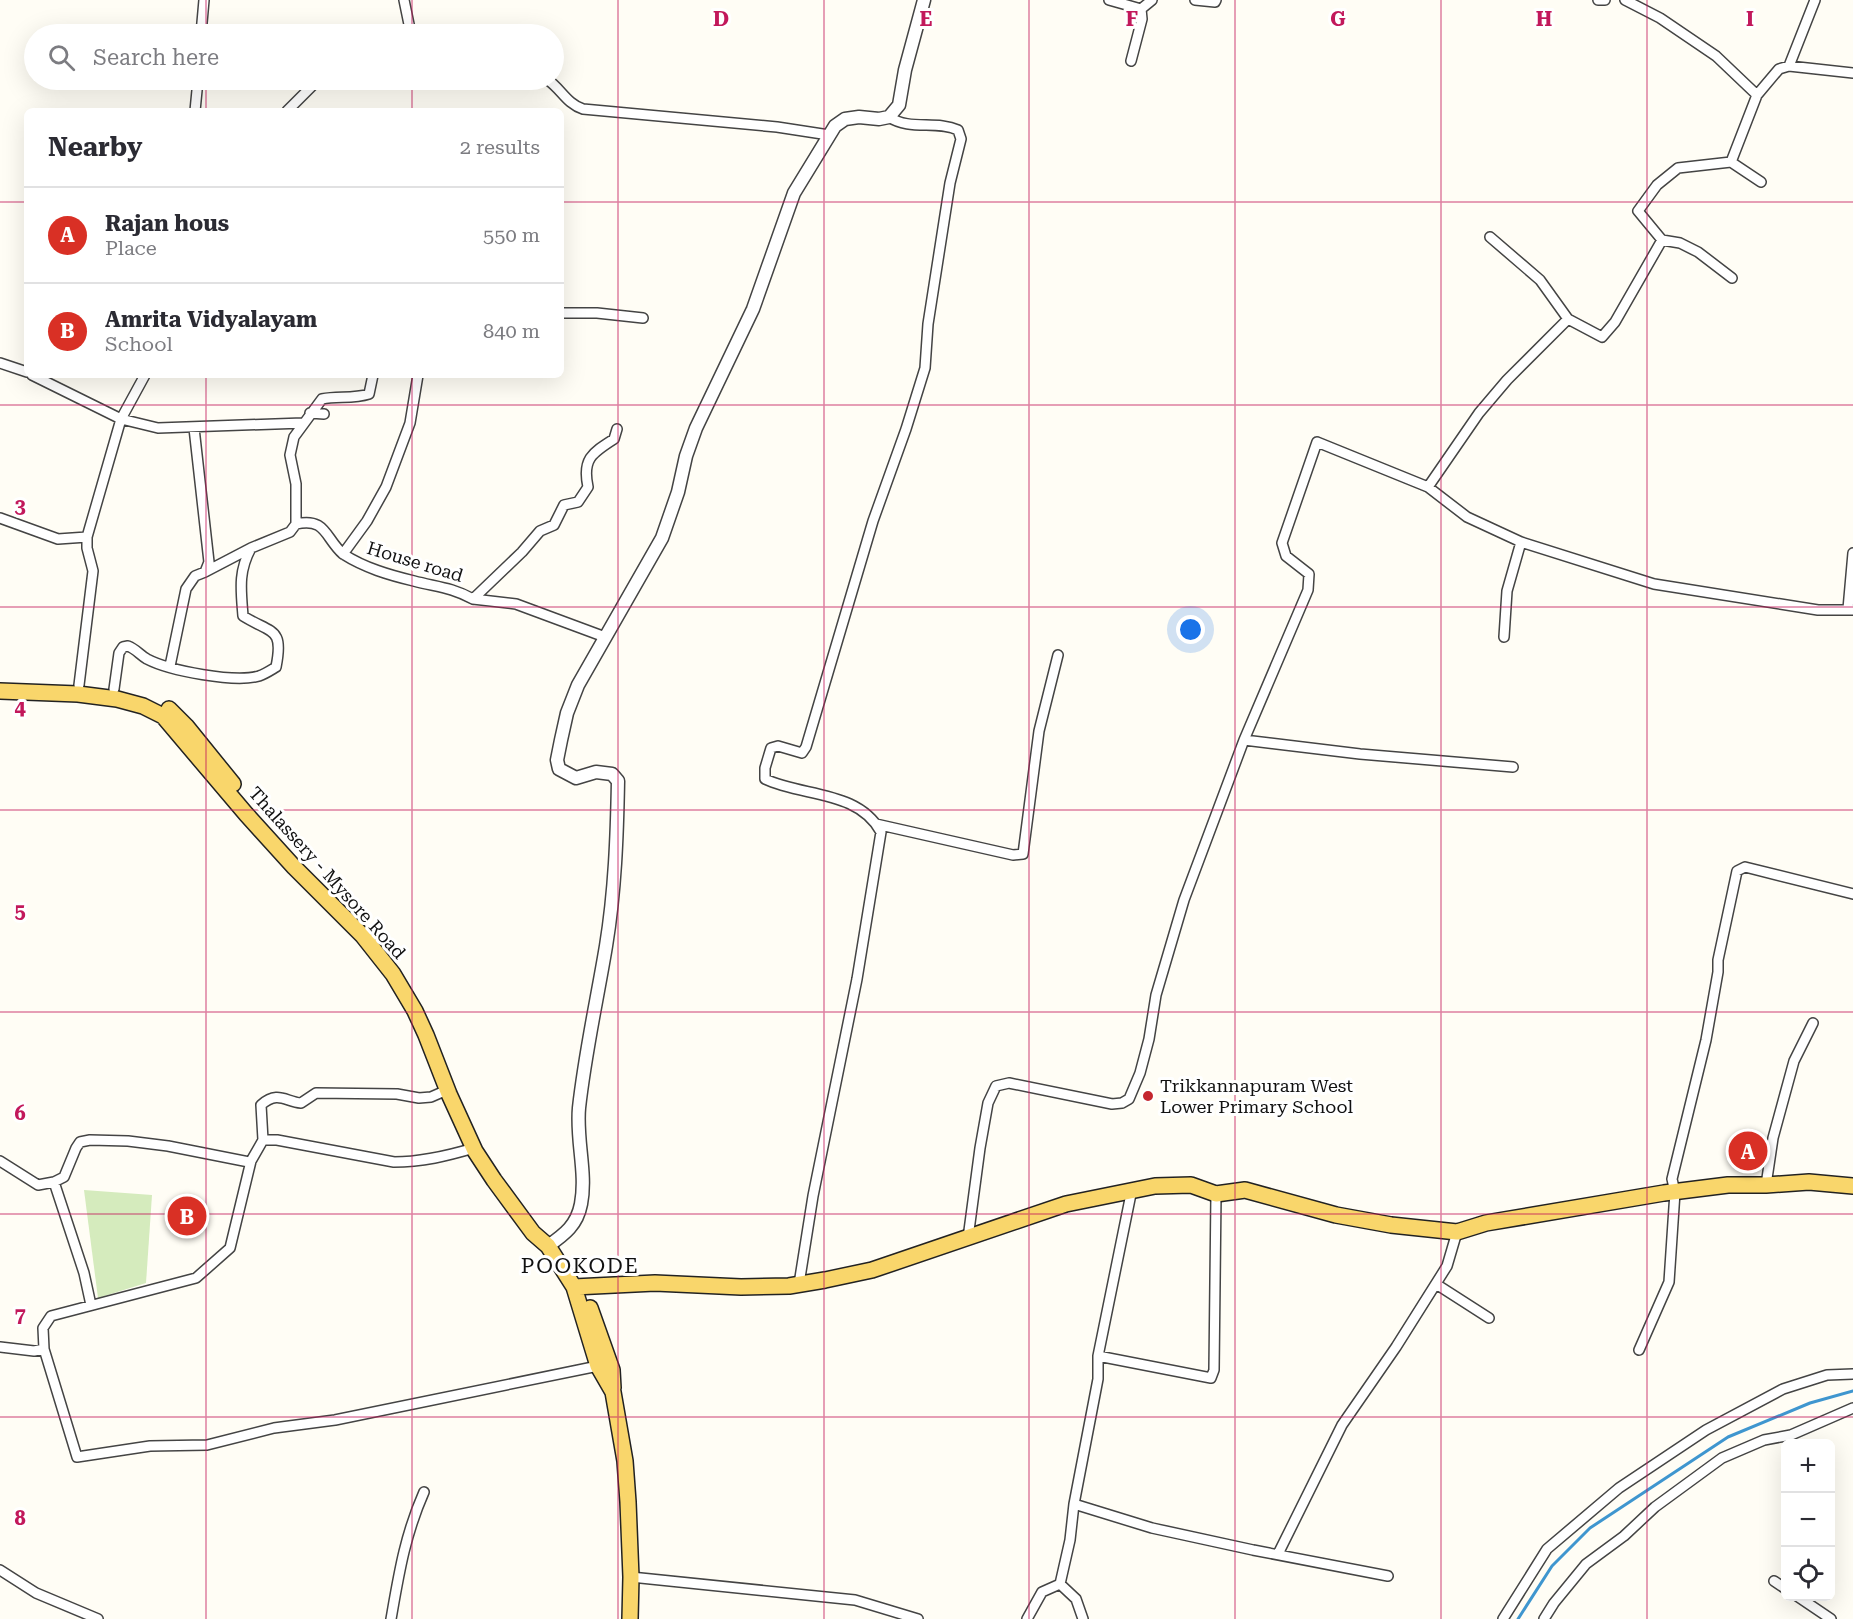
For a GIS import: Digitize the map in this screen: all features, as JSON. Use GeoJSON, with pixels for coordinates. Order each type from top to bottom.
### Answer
{"type":"FeatureCollection","features":[{"type":"Feature","properties":{"kind":"main road"},"geometry":{"type":"LineString","coordinates":[[0,680],[114,689],[143,695],[171,710],[243,798],[360,920],[395,960],[423,1009],[461,1102],[482,1144],[541,1229],[548,1246]]}},
{"type":"Feature","properties":{"kind":"main road","name":"Thalassery - Mysore Road"},"geometry":{"type":"LineString","coordinates":[[0,691],[102,697],[143,706],[163,716],[246,814],[294,867],[363,936],[388,967],[414,1011],[474,1148],[528,1227],[548,1246],[574,1287],[598,1366],[613,1392],[625,1461],[631,1576],[630,1619]]}},
{"type":"Feature","properties":{"kind":"main road"},"geometry":{"type":"LineString","coordinates":[[574,1287],[655,1283],[741,1287],[799,1284],[872,1270],[1066,1204],[1155,1186],[1191,1185],[1216,1194],[1245,1190],[1336,1215],[1391,1225],[1457,1232],[1486,1223],[1728,1185],[1809,1182],[1853,1186]]}},
{"type":"Feature","properties":{"kind":"main road"},"geometry":{"type":"LineString","coordinates":[[574,1287],[586,1299],[594,1317],[612,1370],[613,1392]]}},
{"type":"Feature","properties":{"kind":"street"},"geometry":{"type":"LineString","coordinates":[[202,24],[204,0]]}},
{"type":"Feature","properties":{"kind":"street"},"geometry":{"type":"LineString","coordinates":[[404,0],[409,24]]}},
{"type":"Feature","properties":{"kind":"street"},"geometry":{"type":"LineString","coordinates":[[548,1246],[569,1231],[576,1220],[581,1204],[579,1112],[615,873],[618,781],[612,774],[596,772],[576,778],[559,769],[557,760],[567,713],[578,685],[662,538],[696,428],[753,309],[794,193],[835,126],[845,119],[889,117],[899,105],[905,70],[924,0]]}},
{"type":"Feature","properties":{"kind":"street"},"geometry":{"type":"LineString","coordinates":[[1109,0],[1141,9]]}},
{"type":"Feature","properties":{"kind":"street"},"geometry":{"type":"LineString","coordinates":[[1141,9],[1152,0]]}},
{"type":"Feature","properties":{"kind":"street"},"geometry":{"type":"LineString","coordinates":[[1195,0],[1215,2],[1216,0]]}},
{"type":"Feature","properties":{"kind":"street"},"geometry":{"type":"LineString","coordinates":[[1598,0],[1605,0]]}},
{"type":"Feature","properties":{"kind":"street"},"geometry":{"type":"LineString","coordinates":[[1625,0],[1660,18],[1716,56],[1757,95]]}},
{"type":"Feature","properties":{"kind":"street"},"geometry":{"type":"LineString","coordinates":[[1789,66],[1815,0]]}},
{"type":"Feature","properties":{"kind":"street"},"geometry":{"type":"LineString","coordinates":[[1131,61],[1142,20],[1141,9]]}},
{"type":"Feature","properties":{"kind":"street"},"geometry":{"type":"LineString","coordinates":[[1731,162],[1757,95],[1779,69],[1789,66],[1853,73]]}},
{"type":"Feature","properties":{"kind":"street"},"geometry":{"type":"LineString","coordinates":[[195,108],[197,90]]}},
{"type":"Feature","properties":{"kind":"street"},"geometry":{"type":"LineString","coordinates":[[290,108],[308,90]]}},
{"type":"Feature","properties":{"kind":"street"},"geometry":{"type":"LineString","coordinates":[[560,90],[568,101],[583,109],[777,127],[829,135]]}},
{"type":"Feature","properties":{"kind":"street"},"geometry":{"type":"LineString","coordinates":[[799,1284],[813,1196],[857,979],[881,832],[860,807],[765,779],[765,768],[771,748],[778,746],[802,753],[806,747],[873,520],[925,368],[928,324],[950,183],[961,139],[958,130],[951,126],[915,125],[897,122],[889,117]]}},
{"type":"Feature","properties":{"kind":"street"},"geometry":{"type":"LineString","coordinates":[[1732,278],[1698,252],[1680,243],[1662,240],[1638,211],[1657,185],[1678,168],[1731,162],[1761,182]]}},
{"type":"Feature","properties":{"kind":"street"},"geometry":{"type":"LineString","coordinates":[[1490,237],[1540,280],[1568,319],[1602,337],[1615,322],[1662,240]]}},
{"type":"Feature","properties":{"kind":"street"},"geometry":{"type":"LineString","coordinates":[[564,313],[597,313],[643,318]]}},
{"type":"Feature","properties":{"kind":"street"},"geometry":{"type":"LineString","coordinates":[[1428,487],[1479,413],[1507,380],[1568,319]]}},
{"type":"Feature","properties":{"kind":"street"},"geometry":{"type":"LineString","coordinates":[[0,363],[24,371]]}},
{"type":"Feature","properties":{"kind":"street"},"geometry":{"type":"LineString","coordinates":[[38,378],[121,419],[158,428],[303,423]]}},
{"type":"Feature","properties":{"kind":"street"},"geometry":{"type":"LineString","coordinates":[[79,685],[93,571],[87,548],[87,537],[121,419],[143,378]]}},
{"type":"Feature","properties":{"kind":"street"},"geometry":{"type":"LineString","coordinates":[[170,666],[186,589],[195,576],[251,548],[290,532],[296,524],[296,484],[290,455],[294,437],[310,413],[322,399],[339,396],[357,398],[369,394],[373,378]]}},
{"type":"Feature","properties":{"kind":"street","name":"House road"},"geometry":{"type":"LineString","coordinates":[[418,378],[410,423],[386,487],[367,521],[343,554],[377,571],[456,590],[473,599],[522,552],[540,531],[554,525],[564,505],[578,502],[588,487],[585,473],[591,454],[614,439],[617,429]]}},
{"type":"Feature","properties":{"kind":"street"},"geometry":{"type":"LineString","coordinates":[[310,413],[324,414]]}},
{"type":"Feature","properties":{"kind":"street"},"geometry":{"type":"LineString","coordinates":[[194,428],[209,554],[205,572]]}},
{"type":"Feature","properties":{"kind":"street"},"geometry":{"type":"LineString","coordinates":[[968,1238],[988,1103],[996,1086],[1010,1083],[1112,1104],[1122,1103],[1129,1099],[1140,1073],[1149,1039],[1156,995],[1184,900],[1245,740],[1308,590],[1309,574],[1286,556],[1282,543],[1317,442],[1428,487],[1467,517],[1521,542],[1654,584],[1818,610],[1850,609],[1853,553]]}},
{"type":"Feature","properties":{"kind":"street"},"geometry":{"type":"LineString","coordinates":[[0,518],[58,539],[87,537]]}},
{"type":"Feature","properties":{"kind":"street"},"geometry":{"type":"LineString","coordinates":[[296,524],[312,522],[324,529],[343,554]]}},
{"type":"Feature","properties":{"kind":"street"},"geometry":{"type":"LineString","coordinates":[[1504,637],[1507,591],[1521,542]]}},
{"type":"Feature","properties":{"kind":"street"},"geometry":{"type":"LineString","coordinates":[[114,689],[123,647],[132,647],[147,659],[197,673],[242,678],[260,676],[276,667],[278,638],[272,631],[243,616],[241,580],[244,562],[251,548]]}},
{"type":"Feature","properties":{"kind":"street"},"geometry":{"type":"LineString","coordinates":[[473,599],[516,604],[605,637]]}},
{"type":"Feature","properties":{"kind":"street"},"geometry":{"type":"LineString","coordinates":[[876,824],[1013,855],[1023,854],[1039,731],[1058,655]]}},
{"type":"Feature","properties":{"kind":"street"},"geometry":{"type":"LineString","coordinates":[[1245,740],[1360,754],[1513,767]]}},
{"type":"Feature","properties":{"kind":"street"},"geometry":{"type":"LineString","coordinates":[[1639,1350],[1669,1282],[1675,1192],[1672,1179],[1706,1040],[1718,960],[1737,871],[1745,867],[1853,894]]}},
{"type":"Feature","properties":{"kind":"street"},"geometry":{"type":"LineString","coordinates":[[1766,1185],[1773,1138],[1794,1061],[1813,1023]]}},
{"type":"Feature","properties":{"kind":"street"},"geometry":{"type":"LineString","coordinates":[[447,1090],[431,1097],[419,1098],[397,1094],[316,1093],[301,1103],[282,1097],[261,1105],[263,1140],[251,1161],[230,1248],[196,1278],[51,1316],[43,1328],[44,1349],[77,1457],[150,1446],[207,1445],[274,1428],[335,1420],[598,1366]]}},
{"type":"Feature","properties":{"kind":"street"},"geometry":{"type":"LineString","coordinates":[[0,1161],[38,1185],[54,1182],[64,1177],[76,1148],[81,1142],[90,1140],[128,1141],[168,1146],[251,1161]]}},
{"type":"Feature","properties":{"kind":"street"},"geometry":{"type":"LineString","coordinates":[[263,1140],[277,1140],[394,1162],[437,1159],[474,1148]]}},
{"type":"Feature","properties":{"kind":"street"},"geometry":{"type":"LineString","coordinates":[[54,1182],[84,1273],[92,1305]]}},
{"type":"Feature","properties":{"kind":"street"},"geometry":{"type":"LineString","coordinates":[[1060,1584],[1070,1540],[1074,1504],[1098,1379],[1098,1356],[1132,1190]]}},
{"type":"Feature","properties":{"kind":"street"},"geometry":{"type":"LineString","coordinates":[[1098,1356],[1211,1378],[1214,1370],[1216,1194]]}},
{"type":"Feature","properties":{"kind":"street"},"geometry":{"type":"LineString","coordinates":[[1278,1554],[1342,1425],[1396,1347],[1447,1266],[1457,1232]]}},
{"type":"Feature","properties":{"kind":"street"},"geometry":{"type":"LineString","coordinates":[[1436,1284],[1489,1318]]}},
{"type":"Feature","properties":{"kind":"street"},"geometry":{"type":"LineString","coordinates":[[0,1347],[34,1351],[44,1349]]}},
{"type":"Feature","properties":{"kind":"street"},"geometry":{"type":"LineString","coordinates":[[1503,1619],[1547,1549],[1619,1488],[1706,1430],[1783,1389],[1827,1375],[1853,1374]]}},
{"type":"Feature","properties":{"kind":"street"},"geometry":{"type":"LineString","coordinates":[[1544,1619],[1586,1563],[1624,1536],[1654,1507],[1722,1458],[1764,1440],[1791,1435],[1853,1408]]}},
{"type":"Feature","properties":{"kind":"street"},"geometry":{"type":"LineString","coordinates":[[391,1619],[402,1553],[424,1492]]}},
{"type":"Feature","properties":{"kind":"street"},"geometry":{"type":"LineString","coordinates":[[1074,1504],[1152,1528],[1253,1551],[1388,1576]]}},
{"type":"Feature","properties":{"kind":"street"},"geometry":{"type":"LineString","coordinates":[[0,1570],[36,1593],[98,1619]]}},
{"type":"Feature","properties":{"kind":"street"},"geometry":{"type":"LineString","coordinates":[[631,1576],[855,1600],[918,1619]]}},
{"type":"Feature","properties":{"kind":"street"},"geometry":{"type":"LineString","coordinates":[[1774,1581],[1781,1585]]}},
{"type":"Feature","properties":{"kind":"street"},"geometry":{"type":"LineString","coordinates":[[1028,1619],[1042,1592],[1060,1584]]}},
{"type":"Feature","properties":{"kind":"street"},"geometry":{"type":"LineString","coordinates":[[1060,1584],[1076,1599],[1083,1619]]}},
{"type":"Feature","properties":{"kind":"street"},"geometry":{"type":"LineString","coordinates":[[1804,1601],[1831,1619]]}},
{"type":"Feature","properties":{"kind":"green space"},"geometry":{"type":"Polygon","coordinates":[[[84,1190],[152,1195],[146,1283],[98,1298],[84,1190]]]}},
{"type":"Feature","properties":{"kind":"waterway"},"geometry":{"type":"LineString","coordinates":[[1518,1619],[1552,1566],[1590,1528],[1728,1437],[1810,1403],[1853,1391]]}},
{"type":"Feature","properties":{"kind":"place","name":"Trikkannapuram West Lower Primary School"},"geometry":{"type":"Point","coordinates":[1148,1096]}},
{"type":"Feature","properties":{"kind":"place","name":"Rajan hous"},"geometry":{"type":"Point","coordinates":[1748,1151]}},
{"type":"Feature","properties":{"kind":"place","name":"Amrita Vidyalayam"},"geometry":{"type":"Point","coordinates":[187,1216]}},
{"type":"Feature","properties":{"kind":"district","name":"POOKODE"},"geometry":{"type":"Point","coordinates":[580,1266]}}]}
